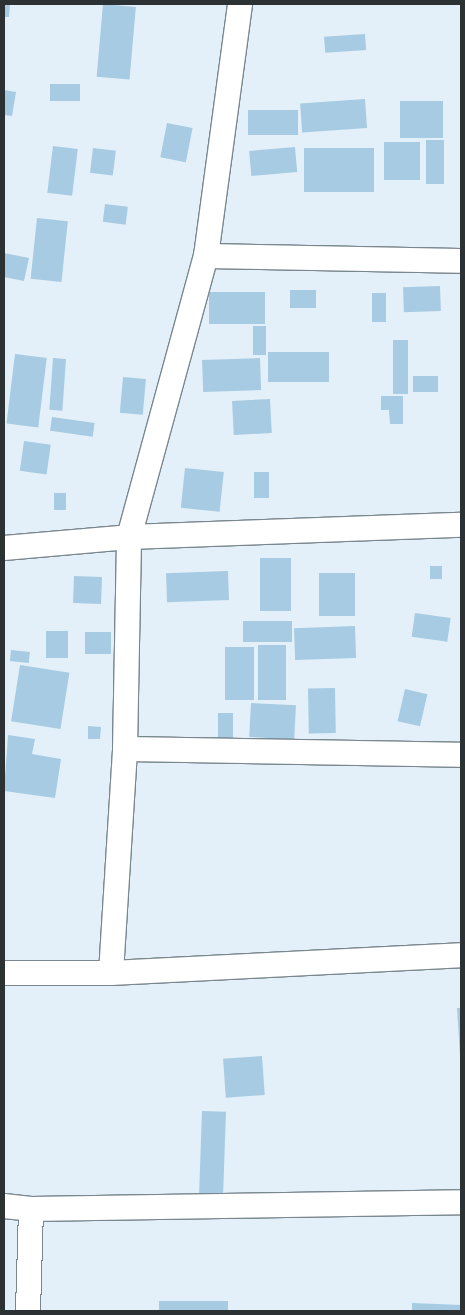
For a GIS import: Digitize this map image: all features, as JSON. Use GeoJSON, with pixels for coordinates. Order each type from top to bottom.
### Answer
{"type":"FeatureCollection","features":[{"type":"Feature","properties":{"kind":"street"},"geometry":{"type":"LineString","coordinates":[[111,973],[125,749],[129,536],[206,256],[240,4]]}},
{"type":"Feature","properties":{"kind":"street"},"geometry":{"type":"LineString","coordinates":[[206,256],[461,261]]}},
{"type":"Feature","properties":{"kind":"street"},"geometry":{"type":"LineString","coordinates":[[4,548],[129,536],[461,525]]}},
{"type":"Feature","properties":{"kind":"street"},"geometry":{"type":"LineString","coordinates":[[125,749],[461,755]]}},
{"type":"Feature","properties":{"kind":"street"},"geometry":{"type":"LineString","coordinates":[[4,973],[111,973],[461,955]]}},
{"type":"Feature","properties":{"kind":"street"},"geometry":{"type":"LineString","coordinates":[[4,1206],[31,1209],[461,1202]]}},
{"type":"Feature","properties":{"kind":"street"},"geometry":{"type":"LineString","coordinates":[[28,1311],[31,1209]]}},
{"type":"Feature","properties":{"kind":"building"},"geometry":{"type":"Polygon","coordinates":[[[4,4],[10,4],[9,17],[4,17],[4,4]]]}},
{"type":"Feature","properties":{"kind":"building"},"geometry":{"type":"Polygon","coordinates":[[[103,4],[136,7],[130,80],[97,77],[103,4]]]}},
{"type":"Feature","properties":{"kind":"building"},"geometry":{"type":"Polygon","coordinates":[[[365,34],[366,50],[325,53],[324,37],[365,34]]]}},
{"type":"Feature","properties":{"kind":"building"},"geometry":{"type":"Polygon","coordinates":[[[50,84],[80,84],[80,101],[50,101],[50,84]]]}},
{"type":"Feature","properties":{"kind":"building"},"geometry":{"type":"Polygon","coordinates":[[[4,90],[16,92],[12,116],[4,115],[4,90]]]}},
{"type":"Feature","properties":{"kind":"building"},"geometry":{"type":"Polygon","coordinates":[[[365,99],[367,128],[302,132],[300,104],[365,99]]]}},
{"type":"Feature","properties":{"kind":"building"},"geometry":{"type":"Polygon","coordinates":[[[400,101],[443,101],[443,138],[400,138],[400,101]]]}},
{"type":"Feature","properties":{"kind":"building"},"geometry":{"type":"Polygon","coordinates":[[[248,110],[298,110],[298,135],[248,135],[248,110]]]}},
{"type":"Feature","properties":{"kind":"building"},"geometry":{"type":"Polygon","coordinates":[[[167,123],[193,128],[186,162],[160,157],[167,123]]]}},
{"type":"Feature","properties":{"kind":"building"},"geometry":{"type":"Polygon","coordinates":[[[426,140],[444,140],[444,184],[426,184],[426,140]]]}},
{"type":"Feature","properties":{"kind":"building"},"geometry":{"type":"Polygon","coordinates":[[[384,142],[420,142],[420,180],[384,180],[384,142]]]}},
{"type":"Feature","properties":{"kind":"building"},"geometry":{"type":"Polygon","coordinates":[[[53,146],[78,149],[72,196],[47,193],[53,146]]]}},
{"type":"Feature","properties":{"kind":"building"},"geometry":{"type":"Polygon","coordinates":[[[295,147],[297,172],[251,176],[249,151],[295,147]]]}},
{"type":"Feature","properties":{"kind":"building"},"geometry":{"type":"Polygon","coordinates":[[[93,148],[116,151],[113,176],[90,173],[93,148]]]}},
{"type":"Feature","properties":{"kind":"building"},"geometry":{"type":"Polygon","coordinates":[[[304,148],[374,148],[374,192],[304,192],[304,148]]]}},
{"type":"Feature","properties":{"kind":"building"},"geometry":{"type":"Polygon","coordinates":[[[105,204],[128,207],[126,225],[103,222],[105,204]]]}},
{"type":"Feature","properties":{"kind":"building"},"geometry":{"type":"Polygon","coordinates":[[[37,218],[68,221],[61,282],[31,279],[37,218]]]}},
{"type":"Feature","properties":{"kind":"building"},"geometry":{"type":"Polygon","coordinates":[[[4,253],[29,258],[24,281],[4,277],[4,253]]]}},
{"type":"Feature","properties":{"kind":"building"},"geometry":{"type":"Polygon","coordinates":[[[440,286],[441,311],[404,312],[403,287],[440,286]]]}},
{"type":"Feature","properties":{"kind":"building"},"geometry":{"type":"Polygon","coordinates":[[[290,290],[316,290],[316,308],[290,308],[290,290]]]}},
{"type":"Feature","properties":{"kind":"building"},"geometry":{"type":"Polygon","coordinates":[[[209,292],[265,292],[265,324],[209,324],[209,292]]]}},
{"type":"Feature","properties":{"kind":"building"},"geometry":{"type":"Polygon","coordinates":[[[372,293],[386,293],[386,322],[372,322],[372,293]]]}},
{"type":"Feature","properties":{"kind":"building"},"geometry":{"type":"Polygon","coordinates":[[[253,326],[266,326],[266,355],[253,355],[253,326]]]}},
{"type":"Feature","properties":{"kind":"building"},"geometry":{"type":"Polygon","coordinates":[[[393,340],[408,340],[408,394],[393,394],[393,340]]]}},
{"type":"Feature","properties":{"kind":"building"},"geometry":{"type":"Polygon","coordinates":[[[268,352],[329,352],[329,382],[268,382],[268,352]]]}},
{"type":"Feature","properties":{"kind":"building"},"geometry":{"type":"Polygon","coordinates":[[[15,354],[47,358],[38,427],[6,423],[15,354]]]}},
{"type":"Feature","properties":{"kind":"building"},"geometry":{"type":"Polygon","coordinates":[[[53,358],[66,359],[62,411],[49,410],[53,358]]]}},
{"type":"Feature","properties":{"kind":"building"},"geometry":{"type":"Polygon","coordinates":[[[260,358],[261,390],[203,392],[202,360],[260,358]]]}},
{"type":"Feature","properties":{"kind":"building"},"geometry":{"type":"Polygon","coordinates":[[[413,376],[438,376],[438,392],[413,392],[413,376]]]}},
{"type":"Feature","properties":{"kind":"building"},"geometry":{"type":"Polygon","coordinates":[[[123,377],[146,379],[143,415],[120,413],[123,377]]]}},
{"type":"Feature","properties":{"kind":"building"},"geometry":{"type":"Polygon","coordinates":[[[381,396],[403,396],[403,424],[390,424],[389,410],[381,410],[381,396]]]}},
{"type":"Feature","properties":{"kind":"building"},"geometry":{"type":"Polygon","coordinates":[[[270,399],[272,433],[234,435],[232,401],[270,399]]]}},
{"type":"Feature","properties":{"kind":"building"},"geometry":{"type":"Polygon","coordinates":[[[52,417],[95,423],[93,437],[50,431],[52,417]]]}},
{"type":"Feature","properties":{"kind":"building"},"geometry":{"type":"Polygon","coordinates":[[[24,441],[51,445],[47,474],[20,471],[24,441]]]}},
{"type":"Feature","properties":{"kind":"building"},"geometry":{"type":"Polygon","coordinates":[[[185,468],[224,472],[220,512],[181,508],[185,468]]]}},
{"type":"Feature","properties":{"kind":"building"},"geometry":{"type":"Polygon","coordinates":[[[254,472],[269,472],[269,498],[254,498],[254,472]]]}},
{"type":"Feature","properties":{"kind":"building"},"geometry":{"type":"Polygon","coordinates":[[[54,493],[66,493],[66,510],[54,510],[54,493]]]}},
{"type":"Feature","properties":{"kind":"building"},"geometry":{"type":"Polygon","coordinates":[[[260,558],[291,558],[291,611],[260,611],[260,558]]]}},
{"type":"Feature","properties":{"kind":"building"},"geometry":{"type":"Polygon","coordinates":[[[430,566],[442,566],[442,579],[430,579],[430,566]]]}},
{"type":"Feature","properties":{"kind":"building"},"geometry":{"type":"Polygon","coordinates":[[[228,571],[229,600],[167,602],[166,573],[228,571]]]}},
{"type":"Feature","properties":{"kind":"building"},"geometry":{"type":"Polygon","coordinates":[[[319,573],[355,573],[355,616],[319,616],[319,573]]]}},
{"type":"Feature","properties":{"kind":"building"},"geometry":{"type":"Polygon","coordinates":[[[74,576],[102,577],[101,604],[73,603],[74,576]]]}},
{"type":"Feature","properties":{"kind":"building"},"geometry":{"type":"Polygon","coordinates":[[[415,613],[451,618],[447,642],[412,637],[415,613]]]}},
{"type":"Feature","properties":{"kind":"building"},"geometry":{"type":"Polygon","coordinates":[[[243,621],[292,621],[292,642],[243,642],[243,621]]]}},
{"type":"Feature","properties":{"kind":"building"},"geometry":{"type":"Polygon","coordinates":[[[355,626],[356,658],[295,660],[294,628],[355,626]]]}},
{"type":"Feature","properties":{"kind":"building"},"geometry":{"type":"Polygon","coordinates":[[[46,631],[68,631],[68,658],[46,658],[46,631]]]}},
{"type":"Feature","properties":{"kind":"building"},"geometry":{"type":"Polygon","coordinates":[[[85,632],[111,632],[111,654],[85,654],[85,632]]]}},
{"type":"Feature","properties":{"kind":"building"},"geometry":{"type":"Polygon","coordinates":[[[258,645],[286,645],[286,700],[258,700],[258,645]]]}},
{"type":"Feature","properties":{"kind":"building"},"geometry":{"type":"Polygon","coordinates":[[[225,647],[254,647],[254,700],[225,700],[225,647]]]}},
{"type":"Feature","properties":{"kind":"building"},"geometry":{"type":"Polygon","coordinates":[[[11,650],[30,652],[29,663],[10,661],[11,650]]]}},
{"type":"Feature","properties":{"kind":"building"},"geometry":{"type":"Polygon","coordinates":[[[20,665],[69,673],[60,729],[11,721],[20,665]]]}},
{"type":"Feature","properties":{"kind":"building"},"geometry":{"type":"Polygon","coordinates":[[[308,688],[335,688],[336,733],[309,733],[308,688]]]}},
{"type":"Feature","properties":{"kind":"building"},"geometry":{"type":"Polygon","coordinates":[[[405,689],[427,694],[420,726],[398,721],[405,689]]]}},
{"type":"Feature","properties":{"kind":"building"},"geometry":{"type":"Polygon","coordinates":[[[251,703],[296,705],[294,739],[249,737],[251,703]]]}},
{"type":"Feature","properties":{"kind":"building"},"geometry":{"type":"Polygon","coordinates":[[[218,713],[233,713],[233,740],[218,740],[218,713]]]}},
{"type":"Feature","properties":{"kind":"building"},"geometry":{"type":"Polygon","coordinates":[[[88,726],[101,727],[100,739],[88,739],[88,726]]]}},
{"type":"Feature","properties":{"kind":"building"},"geometry":{"type":"Polygon","coordinates":[[[8,735],[35,739],[32,754],[61,759],[55,798],[4,791],[8,735]]]}},
{"type":"Feature","properties":{"kind":"building"},"geometry":{"type":"Polygon","coordinates":[[[457,1008],[461,1008],[461,1056],[460,1056],[457,1008]]]}},
{"type":"Feature","properties":{"kind":"building"},"geometry":{"type":"Polygon","coordinates":[[[262,1056],[265,1095],[226,1098],[223,1059],[262,1056]]]}},
{"type":"Feature","properties":{"kind":"building"},"geometry":{"type":"Polygon","coordinates":[[[202,1111],[226,1112],[223,1197],[199,1196],[202,1111]]]}},
{"type":"Feature","properties":{"kind":"building"},"geometry":{"type":"Polygon","coordinates":[[[159,1301],[228,1301],[228,1311],[159,1311],[159,1301]]]}},
{"type":"Feature","properties":{"kind":"building"},"geometry":{"type":"Polygon","coordinates":[[[412,1303],[461,1305],[461,1311],[412,1311],[412,1303]]]}}]}
